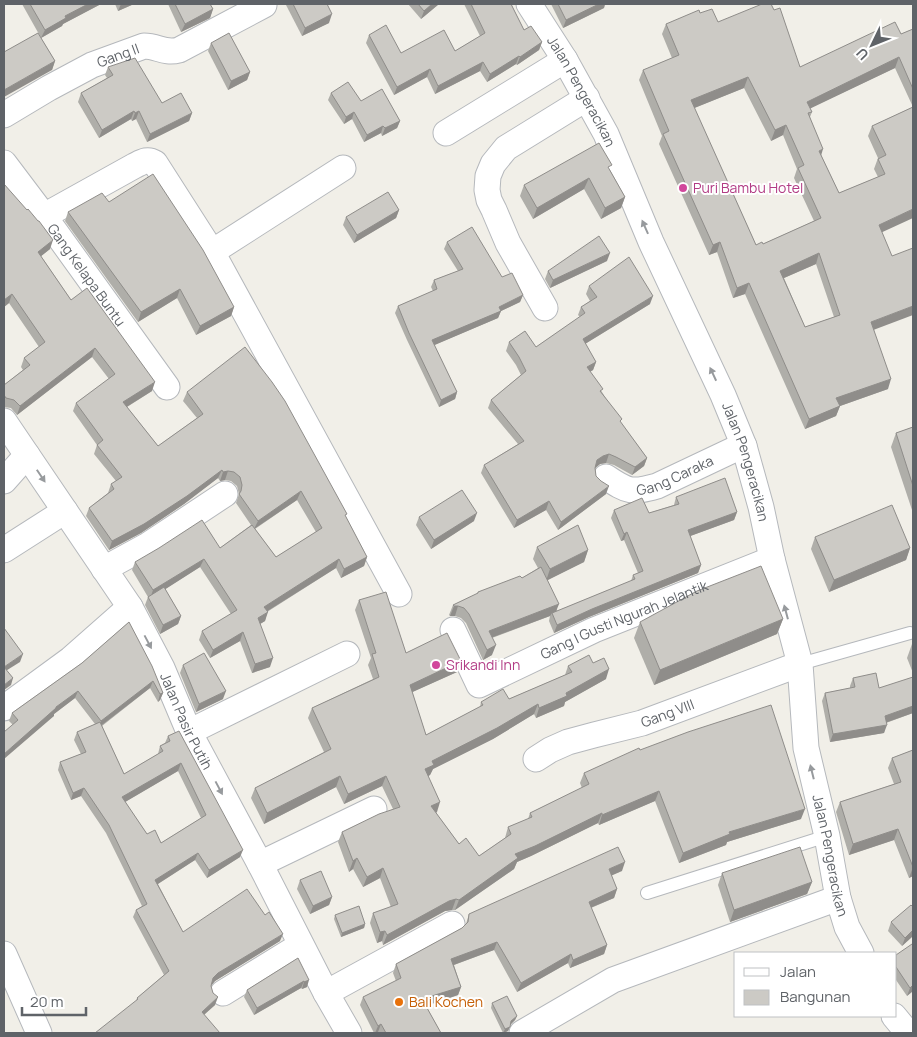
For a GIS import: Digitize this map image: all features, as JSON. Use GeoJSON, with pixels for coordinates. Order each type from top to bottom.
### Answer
{"type":"FeatureCollection","features":[{"type":"Feature","properties":{"kind":"street","name":"Jalan Pengeracikan"},"geometry":{"type":"LineString","coordinates":[[529,4],[565,60],[606,134],[644,226],[720,387],[744,446],[800,664],[806,748],[828,836],[838,898],[847,927],[860,952]]}},
{"type":"Feature","properties":{"kind":"street","name":"Gang II"},"geometry":{"type":"LineString","coordinates":[[4,115],[92,65],[144,46],[170,52],[179,50],[264,6]]}},
{"type":"Feature","properties":{"kind":"street"},"geometry":{"type":"LineString","coordinates":[[446,133],[565,60]]}},
{"type":"Feature","properties":{"kind":"street"},"geometry":{"type":"LineString","coordinates":[[545,308],[508,244],[489,200],[488,176],[493,164],[506,148],[587,98]]}},
{"type":"Feature","properties":{"kind":"street"},"geometry":{"type":"LineString","coordinates":[[44,216],[134,166],[149,161],[156,165],[212,252],[399,594]]}},
{"type":"Feature","properties":{"kind":"street","name":"Gang Kelapa Buntu"},"geometry":{"type":"LineString","coordinates":[[4,163],[167,387]]}},
{"type":"Feature","properties":{"kind":"street"},"geometry":{"type":"LineString","coordinates":[[212,252],[344,168]]}},
{"type":"Feature","properties":{"kind":"street","name":"Jalan Pasir Putih"},"geometry":{"type":"LineString","coordinates":[[4,421],[130,607],[162,668],[189,732],[260,864],[326,993],[349,1033]]}},
{"type":"Feature","properties":{"kind":"street","name":"Gang Caraka"},"geometry":{"type":"LineString","coordinates":[[606,477],[622,489],[644,490],[657,486],[744,446]]}},
{"type":"Feature","properties":{"kind":"street"},"geometry":{"type":"LineString","coordinates":[[4,481],[26,455]]}},
{"type":"Feature","properties":{"kind":"street"},"geometry":{"type":"LineString","coordinates":[[104,569],[182,524],[225,494]]}},
{"type":"Feature","properties":{"kind":"street"},"geometry":{"type":"LineString","coordinates":[[4,550],[64,512]]}},
{"type":"Feature","properties":{"kind":"street","name":"Gang I Gusti Ngurah Jelantik"},"geometry":{"type":"LineString","coordinates":[[453,630],[479,685],[594,630],[772,559]]}},
{"type":"Feature","properties":{"kind":"street"},"geometry":{"type":"LineString","coordinates":[[4,708],[71,659],[130,607]]}},
{"type":"Feature","properties":{"kind":"street"},"geometry":{"type":"LineString","coordinates":[[189,732],[347,654]]}},
{"type":"Feature","properties":{"kind":"street","name":"Gang VIII"},"geometry":{"type":"LineString","coordinates":[[536,759],[568,742],[642,723],[800,664]]}},
{"type":"Feature","properties":{"kind":"street"},"geometry":{"type":"LineString","coordinates":[[260,864],[374,808]]}},
{"type":"Feature","properties":{"kind":"street"},"geometry":{"type":"LineString","coordinates":[[522,1033],[613,980],[838,898]]}},
{"type":"Feature","properties":{"kind":"street"},"geometry":{"type":"LineString","coordinates":[[326,993],[452,924]]}},
{"type":"Feature","properties":{"kind":"street"},"geometry":{"type":"LineString","coordinates":[[223,993],[301,945]]}},
{"type":"Feature","properties":{"kind":"street"},"geometry":{"type":"LineString","coordinates":[[4,954],[39,1033]]}},
{"type":"Feature","properties":{"kind":"street"},"geometry":{"type":"LineString","coordinates":[[895,1017],[908,1033]]}},
{"type":"Feature","properties":{"kind":"lane"},"geometry":{"type":"LineString","coordinates":[[800,664],[910,633]]}},
{"type":"Feature","properties":{"kind":"lane"},"geometry":{"type":"LineString","coordinates":[[647,893],[828,836]]}},
{"type":"Feature","properties":{"kind":"building"},"geometry":{"type":"Polygon","coordinates":[[[30,4],[88,4],[65,16],[66,18],[45,30],[30,4]]]}},
{"type":"Feature","properties":{"kind":"building"},"geometry":{"type":"Polygon","coordinates":[[[175,4],[210,4],[213,9],[185,24],[175,4]]]}},
{"type":"Feature","properties":{"kind":"building"},"geometry":{"type":"Polygon","coordinates":[[[293,4],[327,4],[332,14],[305,28],[293,4]]]}},
{"type":"Feature","properties":{"kind":"building"},"geometry":{"type":"Polygon","coordinates":[[[418,4],[432,4],[424,11],[418,4]]]}},
{"type":"Feature","properties":{"kind":"building"},"geometry":{"type":"Polygon","coordinates":[[[471,4],[511,4],[524,30],[531,26],[542,42],[490,74],[483,62],[438,86],[430,69],[397,87],[369,35],[386,25],[401,53],[444,30],[455,51],[485,33],[471,4]]]}},
{"type":"Feature","properties":{"kind":"building"},"geometry":{"type":"Polygon","coordinates":[[[558,4],[599,4],[566,20],[558,4]]]}},
{"type":"Feature","properties":{"kind":"building"},"geometry":{"type":"Polygon","coordinates":[[[762,4],[771,4],[774,10],[780,8],[800,67],[895,22],[901,34],[913,29],[913,89],[899,57],[807,102],[812,112],[808,113],[823,149],[819,151],[839,193],[885,174],[878,159],[886,155],[872,126],[913,107],[913,209],[879,225],[892,256],[913,248],[913,306],[871,322],[891,379],[836,398],[840,406],[809,419],[749,283],[737,288],[720,242],[713,245],[663,134],[669,131],[643,70],[679,55],[666,24],[699,10],[700,13],[712,9],[718,22],[762,4]],[[748,77],[691,100],[756,245],[762,242],[763,244],[821,218],[798,168],[804,165],[786,125],[775,130],[748,77]],[[819,253],[780,271],[805,327],[840,315],[819,253]]]}},
{"type":"Feature","properties":{"kind":"building"},"geometry":{"type":"Polygon","coordinates":[[[38,33],[55,61],[4,90],[4,52],[38,33]]]}},
{"type":"Feature","properties":{"kind":"building"},"geometry":{"type":"Polygon","coordinates":[[[229,33],[250,72],[231,81],[211,43],[229,33]]]}},
{"type":"Feature","properties":{"kind":"building"},"geometry":{"type":"Polygon","coordinates":[[[135,58],[162,103],[181,93],[192,113],[150,134],[139,111],[135,113],[134,111],[102,130],[81,93],[113,75],[108,67],[135,58]]]}},
{"type":"Feature","properties":{"kind":"building"},"geometry":{"type":"Polygon","coordinates":[[[348,82],[361,101],[382,89],[400,121],[385,128],[383,126],[367,135],[354,112],[346,117],[331,93],[348,82]]]}},
{"type":"Feature","properties":{"kind":"building"},"geometry":{"type":"Polygon","coordinates":[[[599,143],[612,165],[608,167],[625,197],[605,208],[589,178],[537,208],[524,185],[599,143]]]}},
{"type":"Feature","properties":{"kind":"building"},"geometry":{"type":"Polygon","coordinates":[[[153,174],[203,250],[234,307],[200,326],[180,289],[141,312],[68,212],[102,193],[109,202],[153,174]]]}},
{"type":"Feature","properties":{"kind":"building"},"geometry":{"type":"Polygon","coordinates":[[[4,184],[39,221],[53,240],[38,252],[71,300],[87,288],[155,382],[123,402],[158,446],[203,414],[187,392],[245,347],[285,401],[347,514],[345,515],[367,557],[344,569],[339,559],[264,607],[268,612],[258,618],[273,658],[255,664],[243,632],[213,650],[202,631],[237,610],[204,559],[153,590],[135,562],[202,520],[220,548],[252,525],[276,557],[322,528],[301,491],[258,521],[239,494],[242,485],[240,477],[234,472],[223,472],[222,470],[144,524],[112,541],[89,508],[114,489],[111,484],[122,477],[97,445],[103,440],[76,403],[115,374],[95,348],[20,406],[14,400],[6,398],[4,395],[4,385],[30,365],[24,358],[45,342],[12,294],[4,300],[4,184]]]}},
{"type":"Feature","properties":{"kind":"building"},"geometry":{"type":"Polygon","coordinates":[[[388,192],[399,210],[357,235],[346,217],[388,192]]]}},
{"type":"Feature","properties":{"kind":"building"},"geometry":{"type":"Polygon","coordinates":[[[472,227],[502,277],[512,273],[523,295],[499,307],[501,311],[432,340],[457,392],[441,400],[398,306],[437,289],[434,280],[463,269],[447,242],[472,227]]]}},
{"type":"Feature","properties":{"kind":"building"},"geometry":{"type":"Polygon","coordinates":[[[599,236],[610,253],[553,280],[548,271],[599,236]]]}},
{"type":"Feature","properties":{"kind":"building"},"geometry":{"type":"Polygon","coordinates":[[[629,257],[653,296],[583,339],[596,362],[587,367],[603,389],[600,391],[622,419],[620,421],[647,458],[635,467],[609,454],[597,460],[596,476],[609,486],[561,522],[549,501],[517,520],[484,465],[524,441],[491,400],[526,371],[509,342],[525,331],[536,347],[585,313],[581,307],[597,297],[589,286],[629,257]]]}},
{"type":"Feature","properties":{"kind":"building"},"geometry":{"type":"Polygon","coordinates":[[[913,427],[913,486],[896,433],[913,427]]]}},
{"type":"Feature","properties":{"kind":"building"},"geometry":{"type":"Polygon","coordinates":[[[725,478],[737,512],[688,530],[701,565],[557,625],[552,613],[635,579],[633,575],[643,571],[627,532],[624,534],[614,510],[642,498],[649,513],[679,504],[676,497],[725,478]]]}},
{"type":"Feature","properties":{"kind":"building"},"geometry":{"type":"Polygon","coordinates":[[[462,490],[477,513],[434,540],[419,517],[462,490]]]}},
{"type":"Feature","properties":{"kind":"building"},"geometry":{"type":"Polygon","coordinates":[[[892,505],[910,548],[834,580],[815,537],[892,505]]]}},
{"type":"Feature","properties":{"kind":"building"},"geometry":{"type":"Polygon","coordinates":[[[578,525],[588,550],[550,569],[537,547],[578,525]]]}},
{"type":"Feature","properties":{"kind":"building"},"geometry":{"type":"Polygon","coordinates":[[[761,566],[783,619],[660,670],[640,622],[697,591],[761,566]]]}},
{"type":"Feature","properties":{"kind":"building"},"geometry":{"type":"Polygon","coordinates":[[[541,567],[559,604],[489,631],[496,645],[487,650],[469,614],[464,608],[453,605],[478,592],[520,576],[522,578],[541,567]]]}},
{"type":"Feature","properties":{"kind":"building"},"geometry":{"type":"Polygon","coordinates":[[[164,587],[181,616],[163,625],[148,597],[164,587]]]}},
{"type":"Feature","properties":{"kind":"building"},"geometry":{"type":"Polygon","coordinates":[[[386,592],[406,653],[447,633],[461,661],[410,685],[426,735],[483,705],[481,702],[503,689],[509,699],[572,672],[568,666],[589,655],[593,663],[604,658],[609,669],[566,693],[567,696],[539,708],[538,704],[497,728],[432,761],[434,765],[425,769],[440,802],[431,806],[459,844],[466,838],[479,856],[511,834],[508,827],[532,817],[530,813],[589,784],[584,773],[639,748],[640,750],[771,705],[805,809],[729,832],[730,834],[683,853],[659,791],[602,815],[602,813],[515,854],[518,858],[459,900],[449,901],[387,935],[385,931],[380,932],[373,913],[398,904],[383,868],[367,877],[357,858],[353,861],[342,832],[379,814],[400,807],[386,776],[348,794],[340,776],[267,813],[255,788],[331,749],[312,708],[379,677],[372,654],[376,653],[359,600],[386,592]]]}},
{"type":"Feature","properties":{"kind":"building"},"geometry":{"type":"Polygon","coordinates":[[[129,622],[152,666],[163,693],[160,694],[153,681],[101,721],[78,691],[56,707],[4,754],[4,732],[18,720],[12,713],[82,663],[129,622]]]}},
{"type":"Feature","properties":{"kind":"building"},"geometry":{"type":"Polygon","coordinates":[[[4,628],[23,654],[4,667],[4,628]]]}},
{"type":"Feature","properties":{"kind":"building"},"geometry":{"type":"Polygon","coordinates":[[[204,653],[226,691],[199,704],[183,665],[204,653]]]}},
{"type":"Feature","properties":{"kind":"building"},"geometry":{"type":"Polygon","coordinates":[[[4,667],[13,678],[4,685],[4,667]]]}},
{"type":"Feature","properties":{"kind":"building"},"geometry":{"type":"Polygon","coordinates":[[[876,673],[879,688],[913,677],[913,706],[885,716],[887,725],[833,734],[825,693],[855,687],[853,678],[876,673]]]}},
{"type":"Feature","properties":{"kind":"building"},"geometry":{"type":"Polygon","coordinates":[[[100,722],[124,774],[163,751],[160,746],[170,741],[168,736],[179,731],[243,850],[209,870],[198,853],[155,880],[183,932],[247,889],[265,915],[269,912],[283,934],[218,973],[213,978],[211,986],[213,993],[218,997],[202,1012],[220,1033],[95,1033],[138,999],[169,971],[136,910],[147,904],[109,825],[84,788],[73,793],[60,762],[86,752],[77,732],[100,722]],[[181,763],[122,797],[147,834],[155,830],[161,843],[206,815],[181,763]]]}},
{"type":"Feature","properties":{"kind":"building"},"geometry":{"type":"Polygon","coordinates":[[[913,750],[913,867],[898,829],[853,844],[840,802],[901,782],[892,758],[913,750]]]}},
{"type":"Feature","properties":{"kind":"building"},"geometry":{"type":"Polygon","coordinates":[[[618,847],[625,862],[609,869],[617,889],[589,902],[607,945],[573,960],[571,954],[521,983],[497,942],[451,959],[461,987],[422,999],[441,1033],[386,1033],[381,1024],[378,1026],[363,997],[401,978],[396,964],[462,928],[468,922],[469,914],[618,847]]]}},
{"type":"Feature","properties":{"kind":"building"},"geometry":{"type":"Polygon","coordinates":[[[800,847],[812,882],[734,910],[722,873],[800,847]]]}},
{"type":"Feature","properties":{"kind":"building"},"geometry":{"type":"Polygon","coordinates":[[[321,871],[332,897],[313,906],[300,880],[321,871]]]}},
{"type":"Feature","properties":{"kind":"building"},"geometry":{"type":"Polygon","coordinates":[[[911,905],[913,907],[913,930],[905,938],[891,922],[911,905]]]}},
{"type":"Feature","properties":{"kind":"building"},"geometry":{"type":"Polygon","coordinates":[[[359,906],[365,924],[342,933],[335,915],[359,906]]]}},
{"type":"Feature","properties":{"kind":"building"},"geometry":{"type":"Polygon","coordinates":[[[913,945],[913,985],[910,988],[897,968],[897,954],[913,945]]]}},
{"type":"Feature","properties":{"kind":"building"},"geometry":{"type":"Polygon","coordinates":[[[298,958],[309,980],[257,1008],[247,990],[298,958]]]}},
{"type":"Feature","properties":{"kind":"building"},"geometry":{"type":"Polygon","coordinates":[[[507,996],[517,1016],[511,1021],[510,1027],[505,1029],[492,1003],[507,996]]]}},
{"type":"Feature","properties":{"kind":"place","name":"Puri Bambu Hotel"},"geometry":{"type":"Point","coordinates":[683,188]}},
{"type":"Feature","properties":{"kind":"place","name":"Srikandi Inn"},"geometry":{"type":"Point","coordinates":[436,665]}},
{"type":"Feature","properties":{"kind":"place","name":"Bali Kochen"},"geometry":{"type":"Point","coordinates":[399,1002]}}]}
